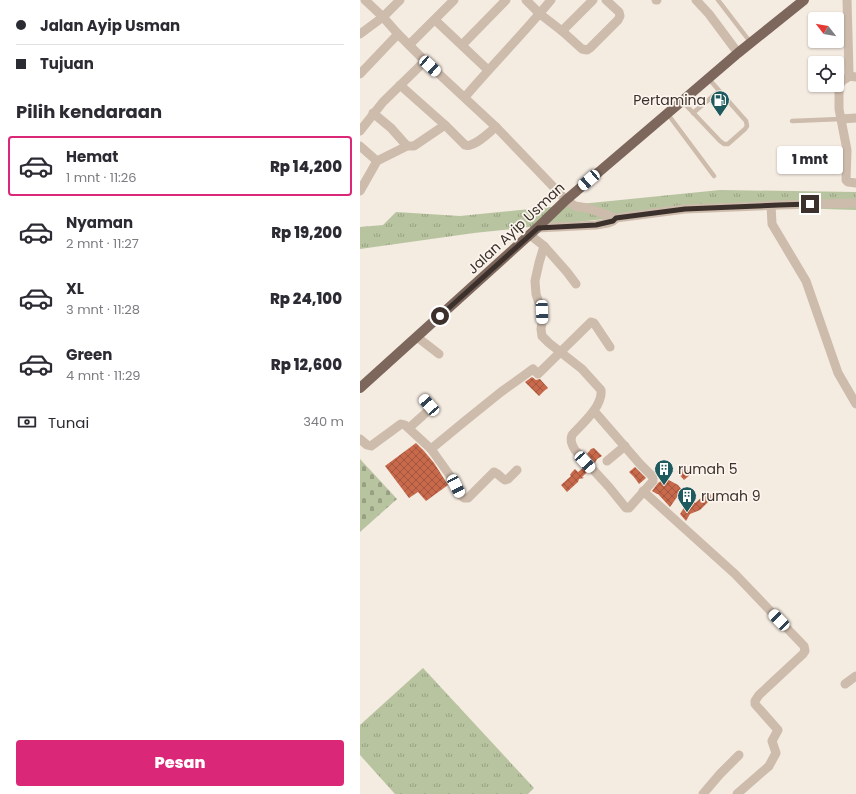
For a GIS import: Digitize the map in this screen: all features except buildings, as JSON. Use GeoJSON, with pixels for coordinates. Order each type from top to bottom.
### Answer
{"type":"FeatureCollection","features":[{"type":"Feature","properties":{"kind":"main road","name":"Jalan Ayip Usman"},"geometry":{"type":"LineString","coordinates":[[360,388],[534,232],[566,200],[708,78],[804,0]]}},
{"type":"Feature","properties":{"kind":"street"},"geometry":{"type":"LineString","coordinates":[[365,0],[425,62],[496,126],[566,200],[575,206],[587,208],[616,218],[685,209],[856,203]]}},
{"type":"Feature","properties":{"kind":"street"},"geometry":{"type":"LineString","coordinates":[[360,34],[383,17],[400,0]]}},
{"type":"Feature","properties":{"kind":"street"},"geometry":{"type":"LineString","coordinates":[[409,45],[454,0]]}},
{"type":"Feature","properties":{"kind":"street"},"geometry":{"type":"LineString","coordinates":[[462,45],[506,0]]}},
{"type":"Feature","properties":{"kind":"street"},"geometry":{"type":"LineString","coordinates":[[526,0],[540,14],[582,49],[587,50],[618,20],[620,16],[619,12],[606,0]]}},
{"type":"Feature","properties":{"kind":"street"},"geometry":{"type":"LineString","coordinates":[[465,97],[551,0]]}},
{"type":"Feature","properties":{"kind":"street"},"geometry":{"type":"LineString","coordinates":[[562,31],[593,0]]}},
{"type":"Feature","properties":{"kind":"street"},"geometry":{"type":"LineString","coordinates":[[696,0],[709,14],[738,53]]}},
{"type":"Feature","properties":{"kind":"street"},"geometry":{"type":"LineString","coordinates":[[847,0],[849,73],[853,76],[842,81],[839,86],[840,109],[852,150],[846,180],[848,182],[856,183]]}},
{"type":"Feature","properties":{"kind":"street"},"geometry":{"type":"LineString","coordinates":[[434,20],[488,70]]}},
{"type":"Feature","properties":{"kind":"street"},"geometry":{"type":"LineString","coordinates":[[360,74],[398,34]]}},
{"type":"Feature","properties":{"kind":"street"},"geometry":{"type":"LineString","coordinates":[[360,131],[383,102],[425,62]]}},
{"type":"Feature","properties":{"kind":"street"},"geometry":{"type":"LineString","coordinates":[[400,86],[445,125],[465,145],[469,146],[474,144],[496,126]]}},
{"type":"Feature","properties":{"kind":"street"},"geometry":{"type":"LineString","coordinates":[[373,113],[392,128],[407,146]]}},
{"type":"Feature","properties":{"kind":"street"},"geometry":{"type":"LineString","coordinates":[[842,119],[856,118]]}},
{"type":"Feature","properties":{"kind":"street"},"geometry":{"type":"LineString","coordinates":[[360,191],[377,162],[407,146],[414,146],[445,125]]}},
{"type":"Feature","properties":{"kind":"street"},"geometry":{"type":"LineString","coordinates":[[360,146],[377,162]]}},
{"type":"Feature","properties":{"kind":"street"},"geometry":{"type":"LineString","coordinates":[[771,205],[771,220],[774,229],[806,281],[838,372],[856,404]]}},
{"type":"Feature","properties":{"kind":"street"},"geometry":{"type":"LineString","coordinates":[[576,284],[534,232],[596,225],[613,221],[616,218]]}},
{"type":"Feature","properties":{"kind":"street"},"geometry":{"type":"LineString","coordinates":[[544,246],[538,263],[535,281],[536,294],[542,312],[542,336],[582,369],[601,390],[601,396],[594,411],[572,436],[570,439],[571,444],[626,508],[629,508],[653,481],[653,477],[594,411]]}},
{"type":"Feature","properties":{"kind":"street"},"geometry":{"type":"LineString","coordinates":[[431,449],[465,420],[533,369],[538,374],[591,322],[594,323],[610,347]]}},
{"type":"Feature","properties":{"kind":"street"},"geometry":{"type":"LineString","coordinates":[[417,337],[439,354]]}},
{"type":"Feature","properties":{"kind":"street"},"geometry":{"type":"LineString","coordinates":[[409,428],[429,410],[430,407],[424,399]]}},
{"type":"Feature","properties":{"kind":"street"},"geometry":{"type":"LineString","coordinates":[[360,439],[366,445],[371,446],[401,424],[405,425],[431,449],[451,477],[460,495],[464,498],[468,498],[494,472],[505,480],[517,470]]}},
{"type":"Feature","properties":{"kind":"street"},"geometry":{"type":"LineString","coordinates":[[607,461],[626,446]]}},
{"type":"Feature","properties":{"kind":"street"},"geometry":{"type":"LineString","coordinates":[[643,491],[735,574],[804,646],[805,651],[803,654],[759,695],[755,701],[778,730],[772,741],[776,753],[769,766],[737,794]]}},
{"type":"Feature","properties":{"kind":"street"},"geometry":{"type":"LineString","coordinates":[[845,684],[856,676]]}},
{"type":"Feature","properties":{"kind":"street"},"geometry":{"type":"LineString","coordinates":[[703,794],[739,755]]}},
{"type":"Feature","properties":{"kind":"lane"},"geometry":{"type":"LineString","coordinates":[[718,0],[751,43]]}},
{"type":"Feature","properties":{"kind":"lane"},"geometry":{"type":"LineString","coordinates":[[682,101],[724,144],[728,144],[745,129],[747,124],[746,121],[708,78]]}},
{"type":"Feature","properties":{"kind":"lane"},"geometry":{"type":"LineString","coordinates":[[693,113],[719,91]]}},
{"type":"Feature","properties":{"kind":"lane"},"geometry":{"type":"LineString","coordinates":[[667,113],[714,176]]}},
{"type":"Feature","properties":{"kind":"lane"},"geometry":{"type":"LineString","coordinates":[[792,121],[842,119]]}},
{"type":"Feature","properties":{"kind":"green space"},"geometry":{"type":"Polygon","coordinates":[[[720,190],[856,192],[856,210],[727,206],[474,233],[360,249],[360,227],[383,225],[396,212],[460,216],[720,190]]]}},
{"type":"Feature","properties":{"kind":"green space"},"geometry":{"type":"Polygon","coordinates":[[[360,459],[397,499],[360,532],[360,459]]]}},
{"type":"Feature","properties":{"kind":"green space"},"geometry":{"type":"Polygon","coordinates":[[[423,668],[534,788],[528,794],[395,794],[360,755],[360,725],[423,668]]]}},
{"type":"Feature","properties":{"kind":"place","name":"Pertamina"},"geometry":{"type":"Point","coordinates":[720,117]}},
{"type":"Feature","properties":{"kind":"place","name":"rumah 5"},"geometry":{"type":"Point","coordinates":[664,486]}},
{"type":"Feature","properties":{"kind":"place","name":"rumah 9"},"geometry":{"type":"Point","coordinates":[687,513]}},
{"type":"Feature","properties":{"kind":"route"},"geometry":{"type":"LineString","coordinates":[[440,316],[538,228],[596,225],[608,223],[616,218],[685,209],[810,204]]}}]}
